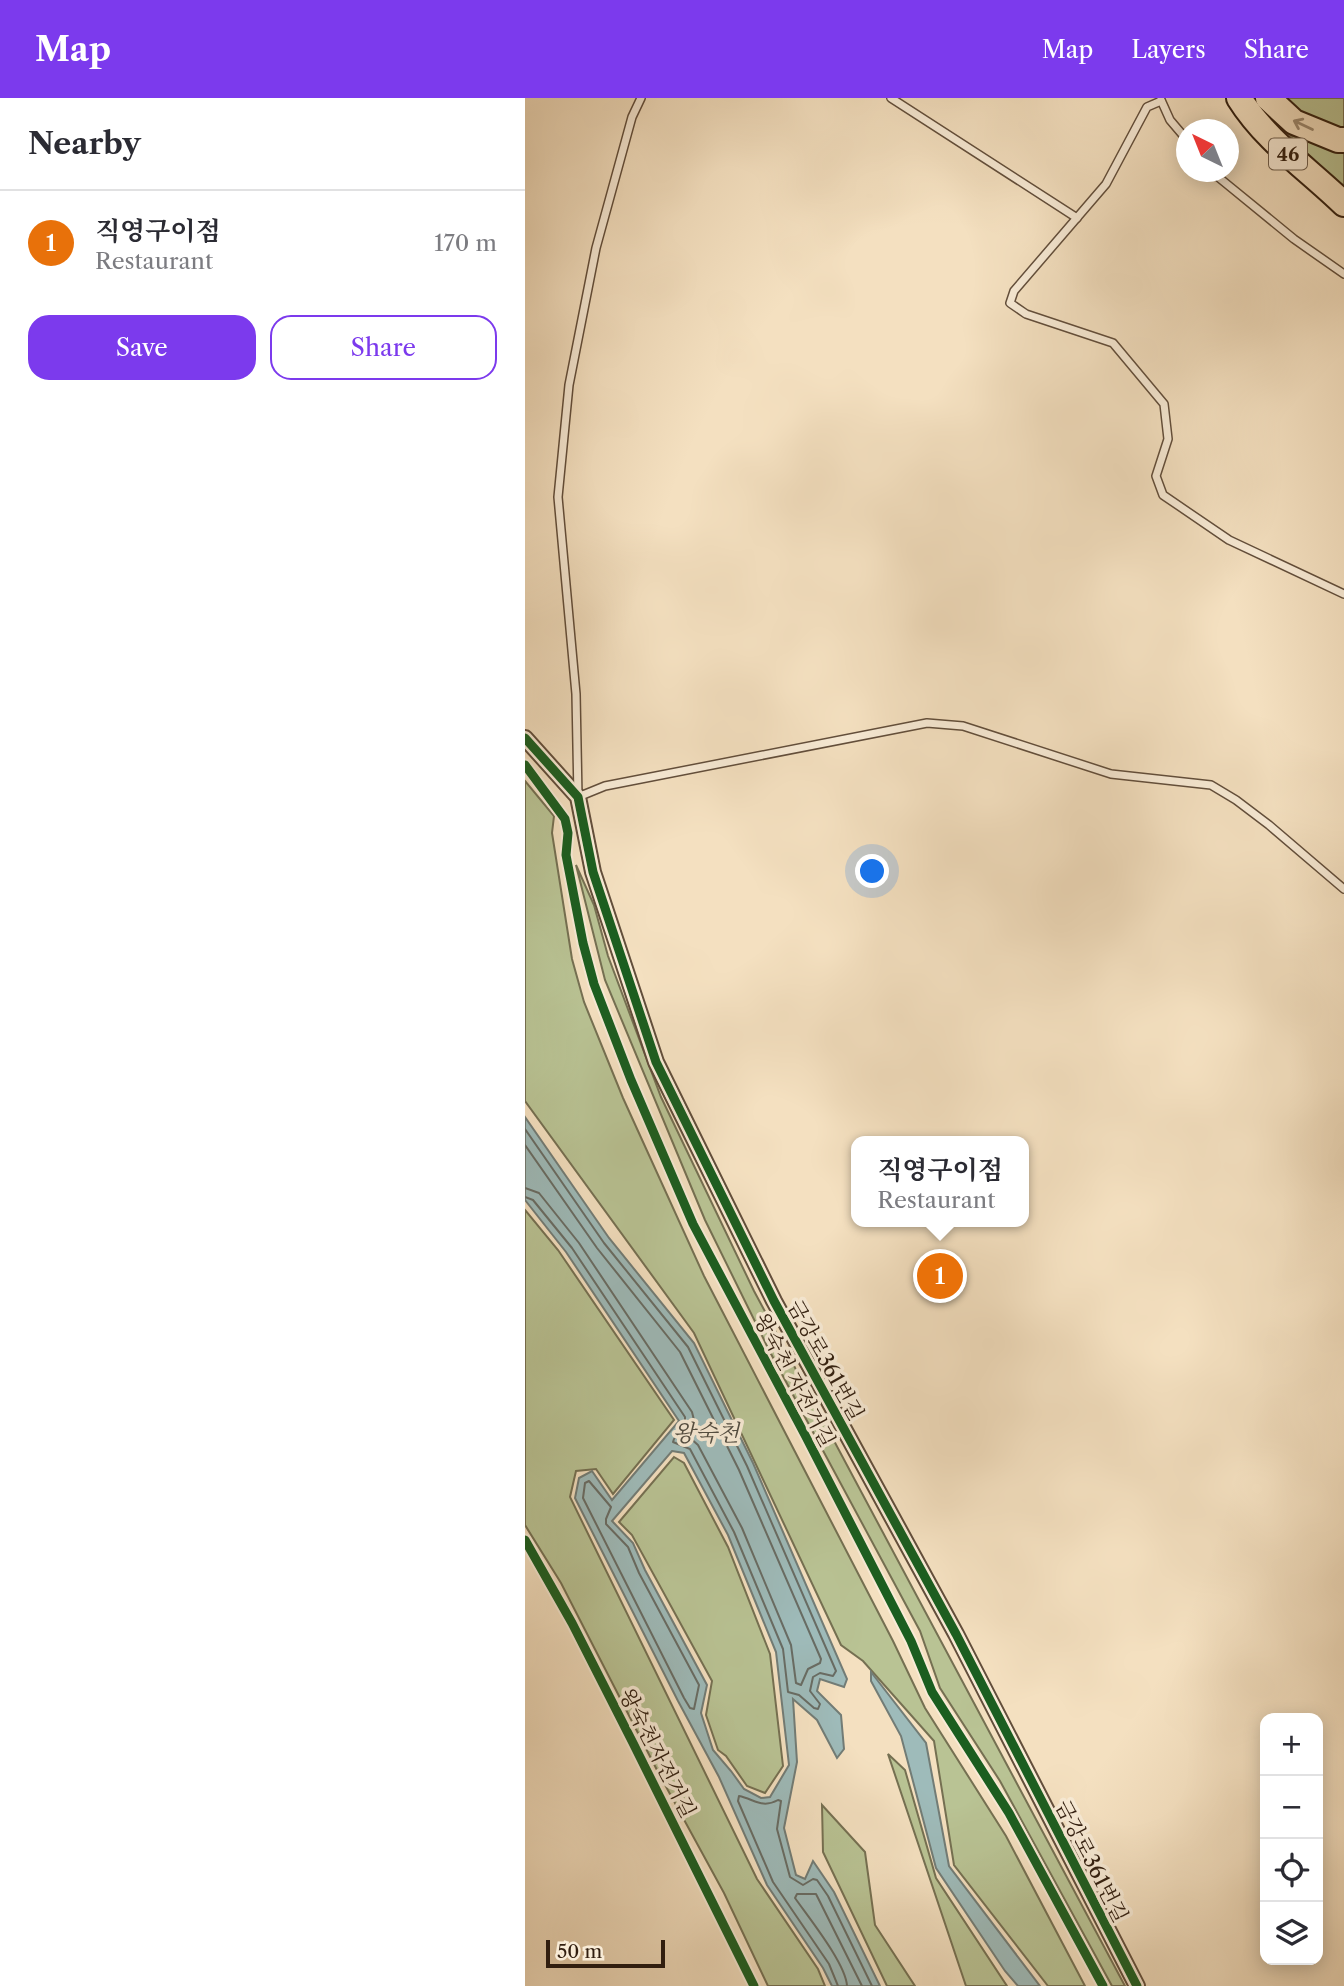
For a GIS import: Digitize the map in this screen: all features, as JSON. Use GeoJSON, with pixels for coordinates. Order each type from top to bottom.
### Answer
{"type":"FeatureCollection","features":[{"type":"Feature","properties":{"kind":"highway","name":"46"},"geometry":{"type":"LineString","coordinates":[[1239,98],[1251,117],[1282,149],[1344,204]]}},
{"type":"Feature","properties":{"kind":"highway"},"geometry":{"type":"LineString","coordinates":[[1268,98],[1294,122],[1344,140]]}},
{"type":"Feature","properties":{"kind":"street"},"geometry":{"type":"LineString","coordinates":[[525,738],[578,797]]}},
{"type":"Feature","properties":{"kind":"street","name":"금강로361번길"},"geometry":{"type":"LineString","coordinates":[[578,797],[593,872],[656,1062],[774,1301],[956,1633],[1137,1986]]}},
{"type":"Feature","properties":{"kind":"lane"},"geometry":{"type":"LineString","coordinates":[[641,98],[632,117],[596,248],[569,385],[558,497],[576,694],[578,797],[605,786],[873,732],[927,723],[963,726],[1111,774],[1211,785],[1269,825],[1344,889]]}},
{"type":"Feature","properties":{"kind":"lane"},"geometry":{"type":"LineString","coordinates":[[891,98],[1077,218]]}},
{"type":"Feature","properties":{"kind":"lane"},"geometry":{"type":"LineString","coordinates":[[1176,127],[1161,100],[1147,107],[1106,184],[1014,291],[1010,303],[1026,314],[1112,343],[1164,404],[1168,439],[1156,476],[1163,495],[1229,540],[1344,594]]}},
{"type":"Feature","properties":{"kind":"lane"},"geometry":{"type":"LineString","coordinates":[[1224,182],[1294,239],[1344,274]]}},
{"type":"Feature","properties":{"kind":"green space"},"geometry":{"type":"Polygon","coordinates":[[[1279,98],[1344,98],[1344,128],[1322,127],[1279,98]]]}},
{"type":"Feature","properties":{"kind":"green space"},"geometry":{"type":"Polygon","coordinates":[[[1290,135],[1344,151],[1344,189],[1305,157],[1290,135]]]}},
{"type":"Feature","properties":{"kind":"green space"},"geometry":{"type":"Polygon","coordinates":[[[525,781],[554,816],[552,833],[572,959],[584,1002],[623,1098],[704,1276],[925,1708],[1006,1836],[1085,1986],[1048,1986],[954,1865],[934,1741],[863,1661],[841,1645],[694,1333],[525,1101],[525,781]]]}},
{"type":"Feature","properties":{"kind":"green space"},"geometry":{"type":"Polygon","coordinates":[[[576,865],[594,905],[608,956],[661,1097],[754,1291],[1125,1986],[1112,1986],[1000,1781],[940,1688],[920,1631],[770,1352],[705,1220],[605,980],[576,865]]]}},
{"type":"Feature","properties":{"kind":"green space"},"geometry":{"type":"Polygon","coordinates":[[[525,1210],[558,1250],[674,1420],[613,1494],[596,1469],[576,1471],[570,1497],[757,1879],[818,1969],[825,1986],[768,1986],[724,1893],[658,1772],[561,1583],[525,1525],[525,1210]]]}},
{"type":"Feature","properties":{"kind":"green space"},"geometry":{"type":"Polygon","coordinates":[[[674,1457],[684,1463],[728,1547],[770,1654],[783,1766],[765,1793],[747,1786],[726,1756],[718,1750],[706,1715],[712,1681],[632,1535],[619,1522],[674,1457]]]}},
{"type":"Feature","properties":{"kind":"green space"},"geometry":{"type":"Polygon","coordinates":[[[888,1754],[905,1770],[936,1878],[1007,1986],[966,1986],[888,1754]]]}},
{"type":"Feature","properties":{"kind":"green space"},"geometry":{"type":"Polygon","coordinates":[[[822,1805],[865,1852],[875,1925],[915,1986],[887,1986],[823,1852],[822,1805]]]}},
{"type":"Feature","properties":{"kind":"water","name":"왕숙천"},"geometry":{"type":"Polygon","coordinates":[[[525,1117],[609,1238],[694,1343],[753,1463],[847,1679],[844,1687],[820,1679],[817,1691],[841,1715],[844,1749],[837,1758],[817,1720],[793,1699],[797,1762],[784,1828],[796,1875],[805,1879],[813,1861],[834,1892],[880,1986],[832,1986],[823,1968],[767,1885],[719,1777],[575,1498],[579,1478],[592,1471],[612,1500],[679,1421],[566,1252],[525,1200],[525,1117]],[[672,1451],[612,1521],[633,1543],[707,1685],[701,1713],[713,1750],[744,1789],[761,1798],[770,1797],[789,1765],[776,1652],[728,1535],[684,1453],[672,1451]]]}},
{"type":"Feature","properties":{"kind":"water"},"geometry":{"type":"Polygon","coordinates":[[[871,1672],[926,1743],[949,1866],[1040,1986],[1018,1986],[1005,1971],[936,1868],[901,1736],[871,1681],[871,1672]]]}},
{"type":"Feature","properties":{"kind":"cycle path","name":"왕숙천 자전거길"},"geometry":{"type":"LineString","coordinates":[[525,738],[578,797],[593,872],[656,1062],[774,1301],[956,1634],[1137,1986]]}},
{"type":"Feature","properties":{"kind":"cycle path","name":"왕숙천 자전거길"},"geometry":{"type":"LineString","coordinates":[[525,765],[565,819],[568,833],[566,855],[594,984],[631,1080],[693,1224],[911,1641],[932,1692],[1009,1813],[1103,1986]]}},
{"type":"Feature","properties":{"kind":"cycle path","name":"왕숙천자전거길"},"geometry":{"type":"LineString","coordinates":[[525,1540],[572,1623],[754,1986]]}},
{"type":"Feature","properties":{"kind":"place","name":"직영구이점"},"geometry":{"type":"Point","coordinates":[940,1276]}}]}
